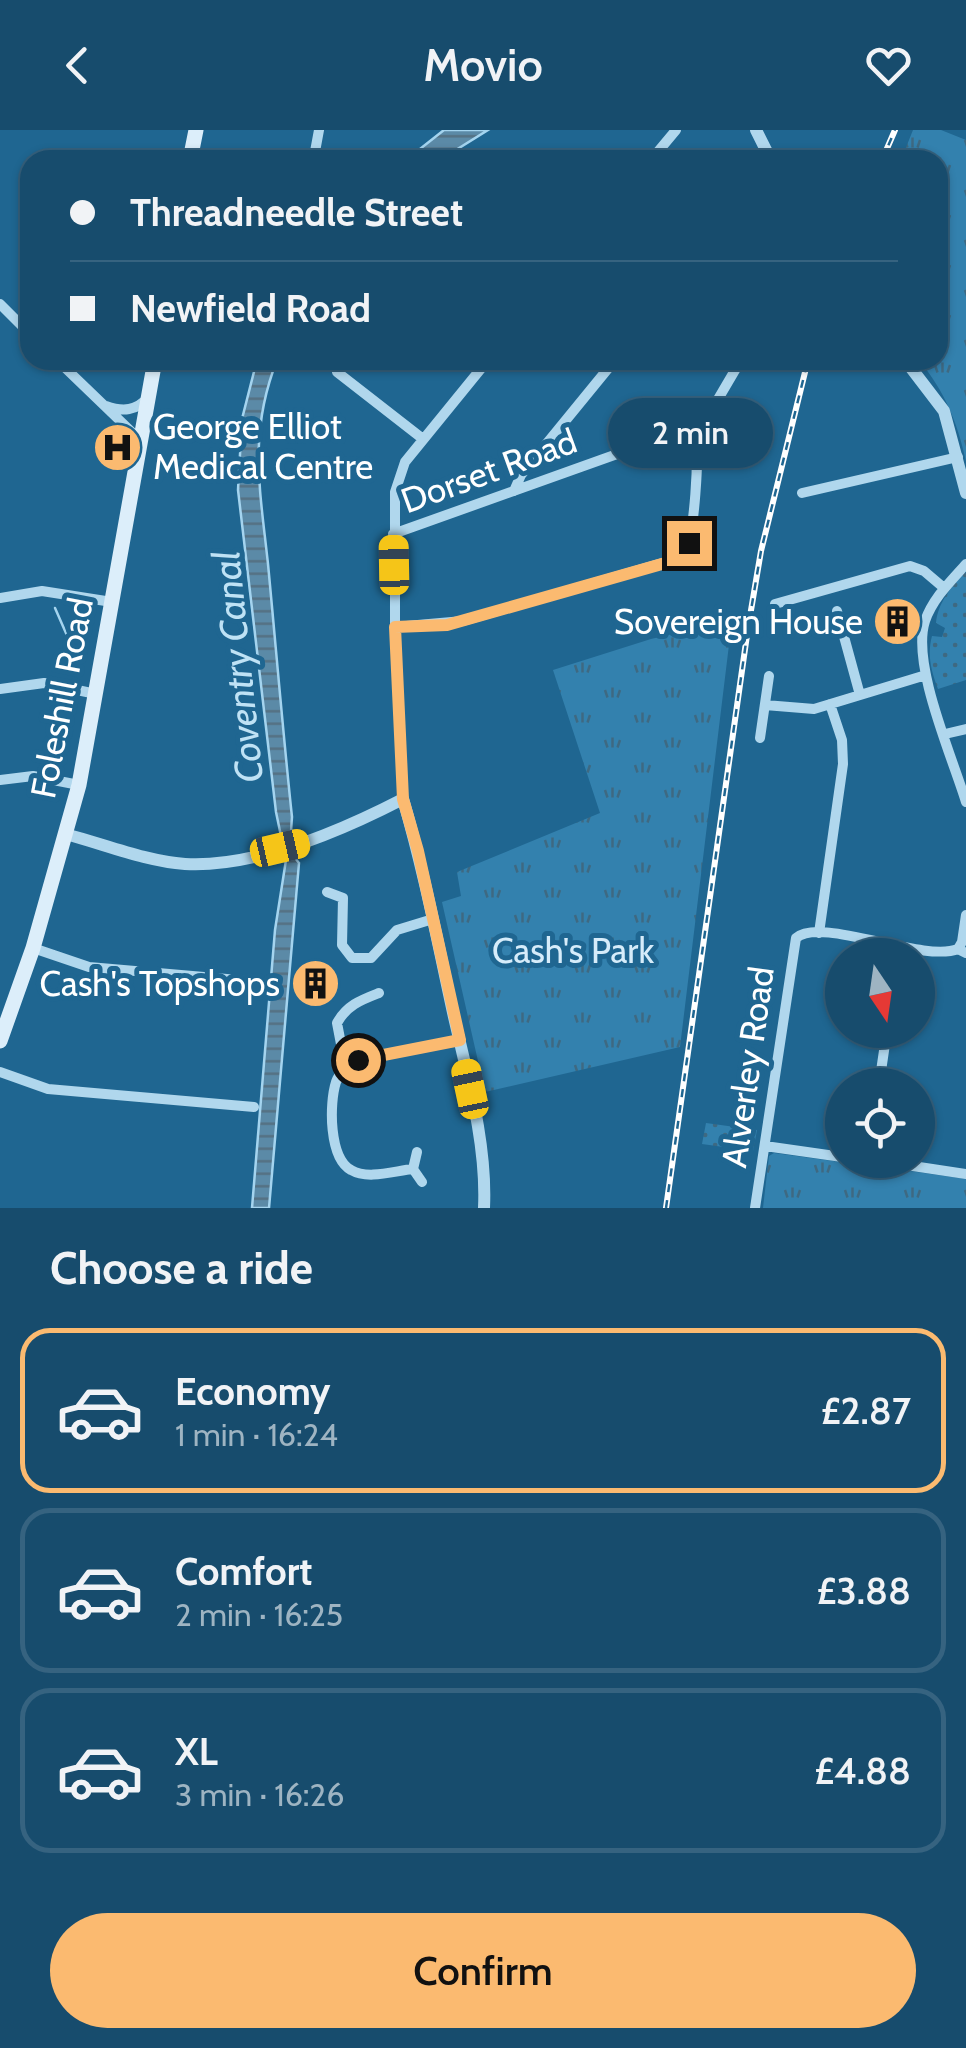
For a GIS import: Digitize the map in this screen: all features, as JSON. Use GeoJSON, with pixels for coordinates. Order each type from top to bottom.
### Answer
{"type":"FeatureCollection","features":[{"type":"Feature","properties":{"kind":"main road","name":"Foleshill Road"},"geometry":{"type":"LineString","coordinates":[[0,1041],[33,948],[79,785],[153,370]]}},
{"type":"Feature","properties":{"kind":"street"},"geometry":{"type":"LineString","coordinates":[[659,150],[676,130]]}},
{"type":"Feature","properties":{"kind":"street"},"geometry":{"type":"LineString","coordinates":[[0,304],[20,324]]}},
{"type":"Feature","properties":{"kind":"street"},"geometry":{"type":"LineString","coordinates":[[67,370],[140,440]]}},
{"type":"Feature","properties":{"kind":"street"},"geometry":{"type":"LineString","coordinates":[[338,370],[423,439]]}},
{"type":"Feature","properties":{"kind":"street"},"geometry":{"type":"LineString","coordinates":[[480,370],[400,472],[393,505],[393,534],[403,799],[460,1040],[481,1151],[484,1208]]}},
{"type":"Feature","properties":{"kind":"street"},"geometry":{"type":"LineString","coordinates":[[514,491],[520,475],[607,370]]}},
{"type":"Feature","properties":{"kind":"street"},"geometry":{"type":"LineString","coordinates":[[395,627],[463,621],[683,557],[689,543],[692,514],[699,441],[696,427],[704,423],[735,370]]}},
{"type":"Feature","properties":{"kind":"street"},"geometry":{"type":"LineString","coordinates":[[913,370],[944,411],[966,493]]}},
{"type":"Feature","properties":{"kind":"street"},"geometry":{"type":"LineString","coordinates":[[105,406],[132,409],[149,396]]}},
{"type":"Feature","properties":{"kind":"street","name":"Dorset Road"},"geometry":{"type":"LineString","coordinates":[[393,534],[696,427]]}},
{"type":"Feature","properties":{"kind":"street"},"geometry":{"type":"LineString","coordinates":[[802,494],[958,457]]}},
{"type":"Feature","properties":{"kind":"street"},"geometry":{"type":"LineString","coordinates":[[966,564],[944,588],[925,621],[921,656],[966,802]]}},
{"type":"Feature","properties":{"kind":"street"},"geometry":{"type":"LineString","coordinates":[[775,604],[910,566],[924,571],[944,588]]}},
{"type":"Feature","properties":{"kind":"street"},"geometry":{"type":"LineString","coordinates":[[0,598],[42,591],[112,602]]}},
{"type":"Feature","properties":{"kind":"street"},"geometry":{"type":"LineString","coordinates":[[837,611],[860,695]]}},
{"type":"Feature","properties":{"kind":"street"},"geometry":{"type":"LineString","coordinates":[[765,705],[808,710],[926,675]]}},
{"type":"Feature","properties":{"kind":"street"},"geometry":{"type":"LineString","coordinates":[[760,738],[769,676]]}},
{"type":"Feature","properties":{"kind":"street"},"geometry":{"type":"LineString","coordinates":[[0,689],[44,683],[96,694]]}},
{"type":"Feature","properties":{"kind":"street"},"geometry":{"type":"LineString","coordinates":[[830,704],[842,740],[843,764],[819,934],[854,938]]}},
{"type":"Feature","properties":{"kind":"street"},"geometry":{"type":"LineString","coordinates":[[945,734],[966,729]]}},
{"type":"Feature","properties":{"kind":"street"},"geometry":{"type":"LineString","coordinates":[[0,780],[33,776],[79,785]]}},
{"type":"Feature","properties":{"kind":"street"},"geometry":{"type":"LineString","coordinates":[[65,834],[182,864],[222,862],[311,841],[348,828],[403,799]]}},
{"type":"Feature","properties":{"kind":"street"},"geometry":{"type":"LineString","coordinates":[[352,885],[341,895],[342,945],[352,958],[370,958],[396,930],[433,919]]}},
{"type":"Feature","properties":{"kind":"street"},"geometry":{"type":"LineString","coordinates":[[328,892],[341,895]]}},
{"type":"Feature","properties":{"kind":"street"},"geometry":{"type":"LineString","coordinates":[[935,950],[962,951],[966,915]]}},
{"type":"Feature","properties":{"kind":"street","name":"Alverley Road"},"geometry":{"type":"LineString","coordinates":[[755,1208],[793,944],[799,935],[819,934]]}},
{"type":"Feature","properties":{"kind":"street"},"geometry":{"type":"LineString","coordinates":[[33,948],[89,967],[261,982]]}},
{"type":"Feature","properties":{"kind":"street"},"geometry":{"type":"LineString","coordinates":[[352,1062],[341,1044],[337,1023],[343,1012],[380,992]]}},
{"type":"Feature","properties":{"kind":"street"},"geometry":{"type":"LineString","coordinates":[[412,1169],[361,1174],[345,1166],[333,1141],[336,1083],[352,1062],[460,1040]]}},
{"type":"Feature","properties":{"kind":"street"},"geometry":{"type":"LineString","coordinates":[[0,1072],[48,1090],[254,1107]]}},
{"type":"Feature","properties":{"kind":"street"},"geometry":{"type":"LineString","coordinates":[[765,1146],[825,1155]]}},
{"type":"Feature","properties":{"kind":"street"},"geometry":{"type":"LineString","coordinates":[[412,1169],[417,1152]]}},
{"type":"Feature","properties":{"kind":"street"},"geometry":{"type":"LineString","coordinates":[[412,1169],[422,1182]]}},
{"type":"Feature","properties":{"kind":"street"},"geometry":{"type":"LineString","coordinates":[[935,1169],[966,1174]]}},
{"type":"Feature","properties":{"kind":"green space"},"geometry":{"type":"Polygon","coordinates":[[[913,130],[941,130],[966,140],[966,461],[949,408],[926,370],[948,370],[948,150],[905,150],[913,130]]]}},
{"type":"Feature","properties":{"kind":"green space"},"geometry":{"type":"Polygon","coordinates":[[[963,573],[966,680],[938,689],[931,662],[932,636],[942,637],[945,628],[936,623],[939,609],[963,573]]]}},
{"type":"Feature","properties":{"kind":"green space","name":"Cash's Park"},"geometry":{"type":"Polygon","coordinates":[[[732,620],[680,1047],[485,1092],[442,902],[461,896],[457,872],[600,813],[553,670],[651,639],[732,620]]]}},
{"type":"Feature","properties":{"kind":"green space"},"geometry":{"type":"Polygon","coordinates":[[[706,1123],[757,1130],[753,1151],[702,1144],[706,1123]]]}},
{"type":"Feature","properties":{"kind":"green space"},"geometry":{"type":"Polygon","coordinates":[[[774,1153],[825,1160],[825,1178],[935,1178],[935,1175],[966,1179],[966,1208],[763,1208],[769,1156],[774,1153]]]}},
{"type":"Feature","properties":{"kind":"shaded area"},"geometry":{"type":"Polygon","coordinates":[[[444,130],[488,130],[456,150],[419,150],[444,130]]]}},
{"type":"Feature","properties":{"kind":"shaded area","name":"Coventry Canal"},"geometry":{"type":"Polygon","coordinates":[[[254,370],[274,370],[259,437],[260,486],[292,817],[291,841],[299,863],[269,1208],[252,1208],[275,930],[286,860],[276,812],[238,490],[242,419],[254,370]]]}},
{"type":"Feature","properties":{"kind":"waterway"},"geometry":{"type":"LineString","coordinates":[[55,608],[76,656]]}},
{"type":"Feature","properties":{"kind":"railway"},"geometry":{"type":"LineString","coordinates":[[886,150],[895,130]]}},
{"type":"Feature","properties":{"kind":"railway"},"geometry":{"type":"LineString","coordinates":[[666,1208],[748,628],[761,551],[806,370]]}},
{"type":"Feature","properties":{"kind":"place","name":"George Elliot Medical Centre"},"geometry":{"type":"Point","coordinates":[118,447]}},
{"type":"Feature","properties":{"kind":"place","name":"Sovereign House"},"geometry":{"type":"Point","coordinates":[898,622]}},
{"type":"Feature","properties":{"kind":"place","name":"Cash's Topshops"},"geometry":{"type":"Point","coordinates":[315,984]}},
{"type":"Feature","properties":{"kind":"route"},"geometry":{"type":"LineString","coordinates":[[358,1060],[460,1040],[403,799],[395,627],[447,625],[676,560],[687,552],[689,543]]}}]}
